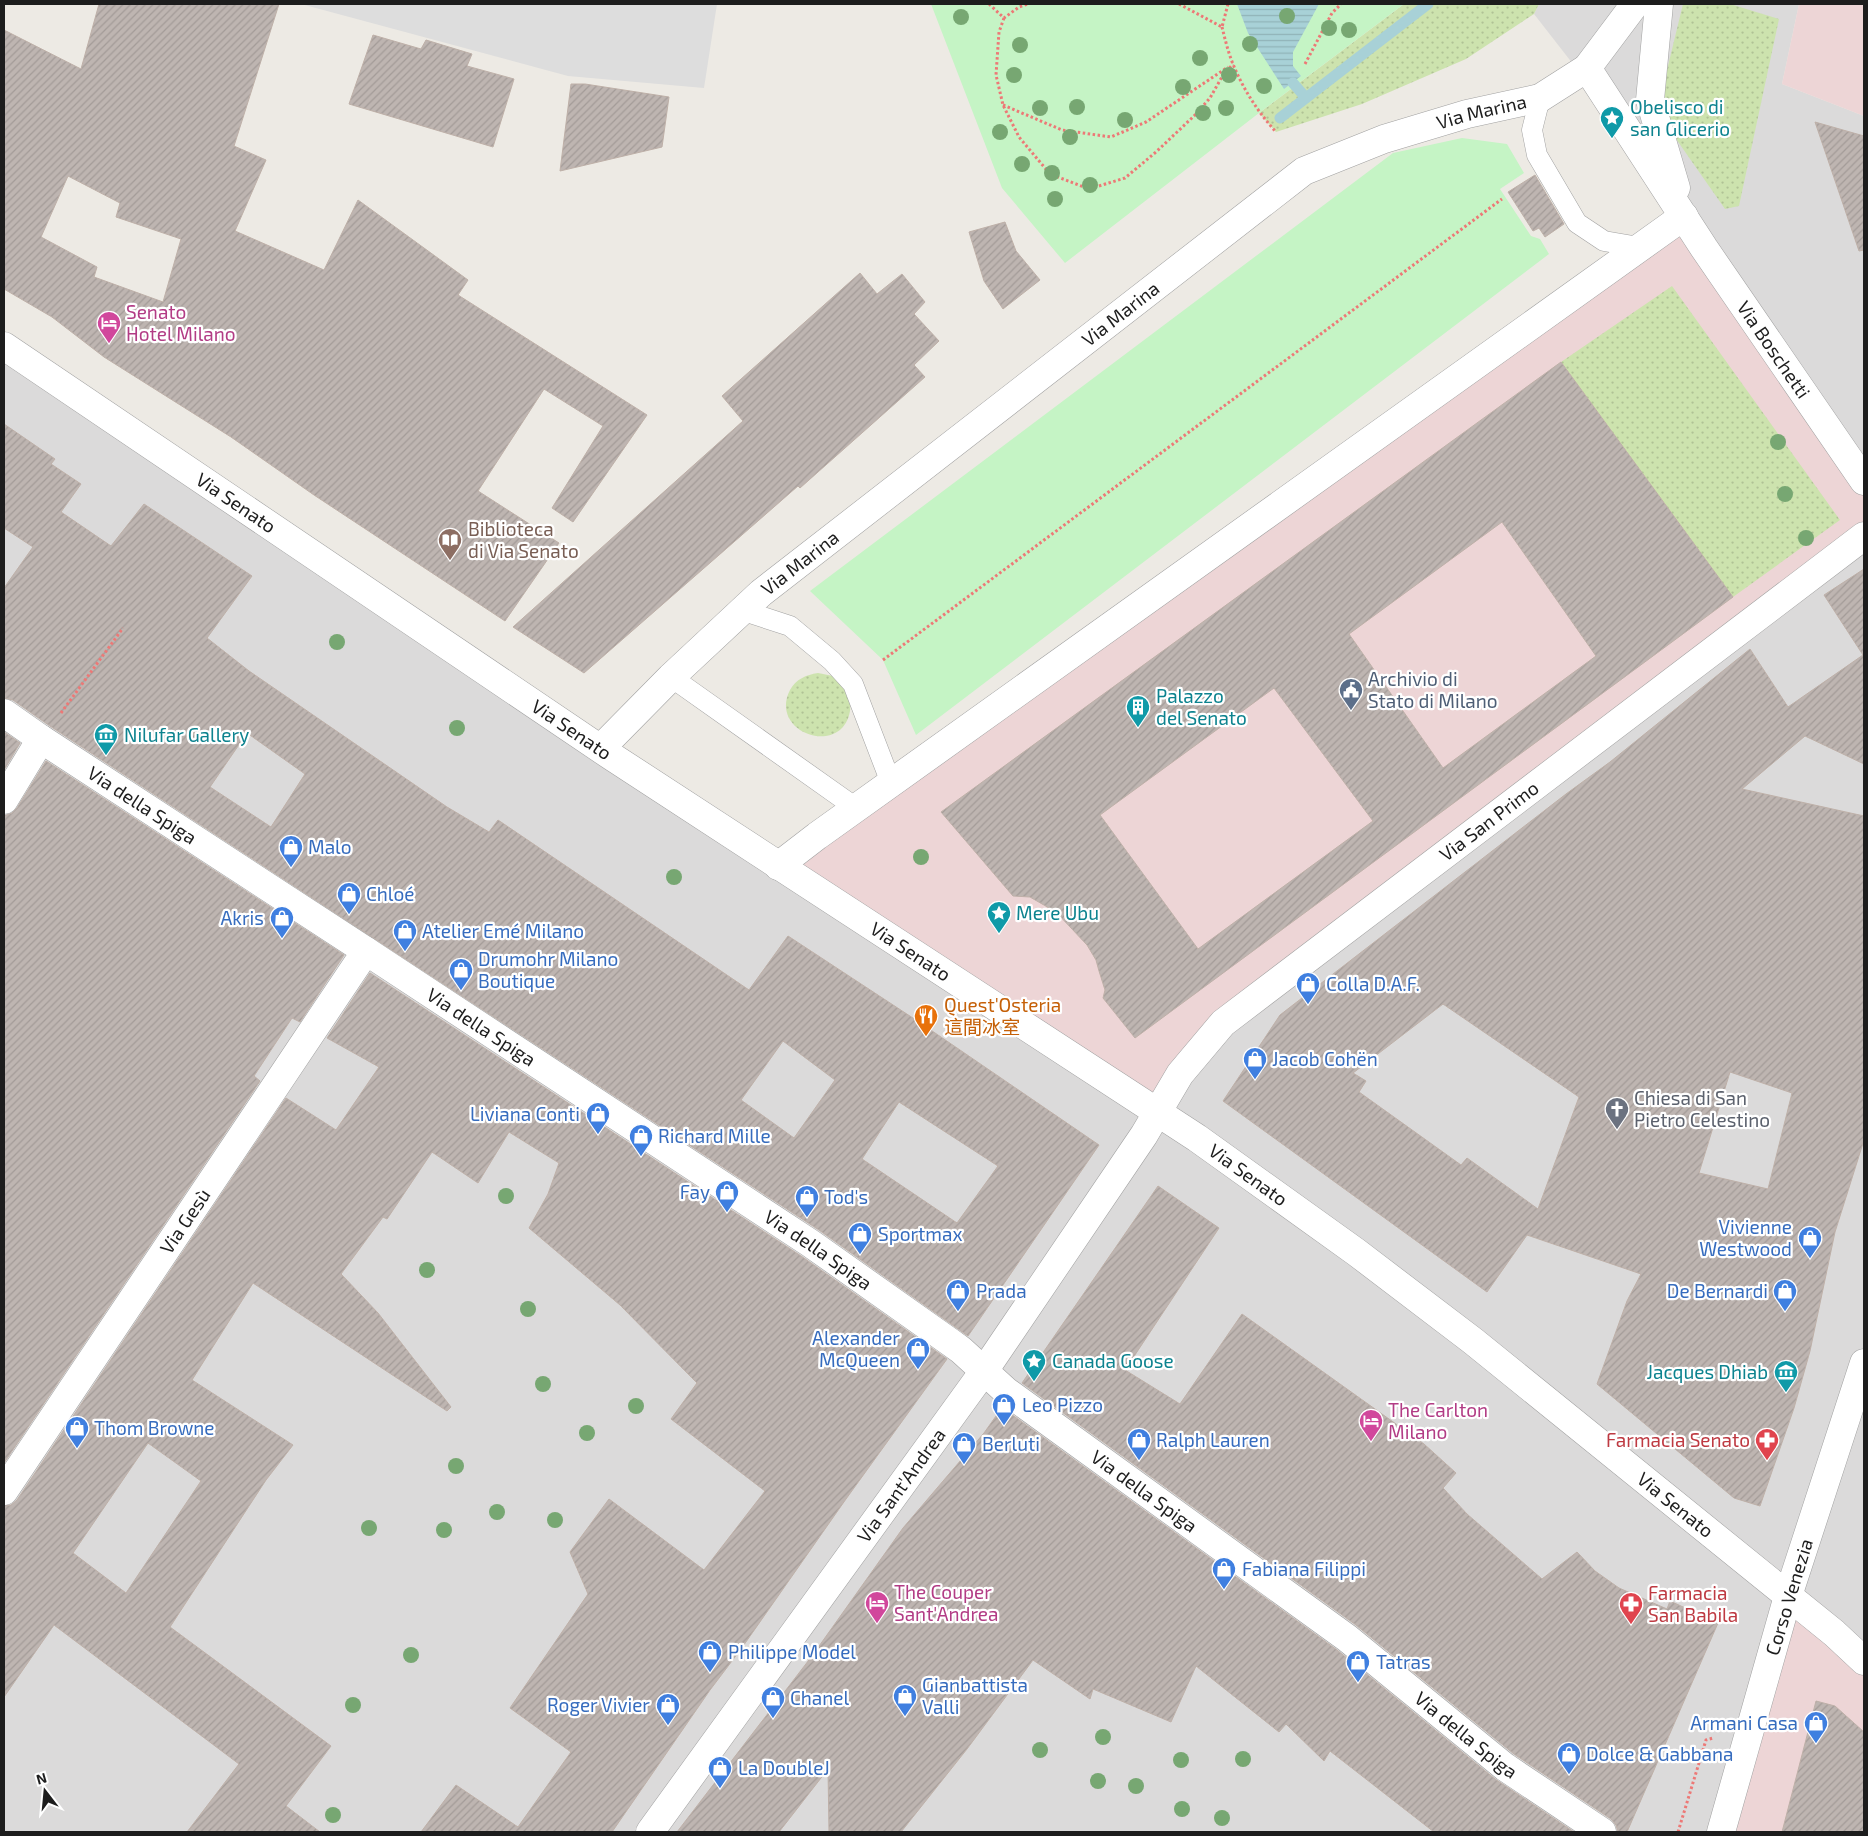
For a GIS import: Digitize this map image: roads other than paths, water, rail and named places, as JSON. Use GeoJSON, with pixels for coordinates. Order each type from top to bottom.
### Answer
{"type":"FeatureCollection","features":[{"type":"Feature","properties":{"kind":"street","name":"Via Marina"},"geometry":{"type":"LineString","coordinates":[[601,748],[741,610],[1304,171],[1384,138],[1467,114],[1540,98],[1587,68],[1634,4]]}},
{"type":"Feature","properties":{"kind":"street"},"geometry":{"type":"LineString","coordinates":[[1659,4],[1650,100],[1684,216]]}},
{"type":"Feature","properties":{"kind":"street"},"geometry":{"type":"LineString","coordinates":[[1587,68],[1684,216]]}},
{"type":"Feature","properties":{"kind":"street"},"geometry":{"type":"LineString","coordinates":[[778,866],[856,808],[1684,216]]}},
{"type":"Feature","properties":{"kind":"street","name":"Via Boschetti"},"geometry":{"type":"LineString","coordinates":[[1684,216],[1864,481]]}},
{"type":"Feature","properties":{"kind":"street","name":"Via Senato"},"geometry":{"type":"LineString","coordinates":[[4,346],[778,866],[1159,1112],[1356,1252],[1473,1341],[1834,1633],[1864,1661]]}},
{"type":"Feature","properties":{"kind":"street","name":"Via San Primo"},"geometry":{"type":"LineString","coordinates":[[1144,1135],[1180,1074],[1223,1023],[1864,536]]}},
{"type":"Feature","properties":{"kind":"street","name":"Via della Spiga"},"geometry":{"type":"LineString","coordinates":[[4,713],[810,1243],[950,1342],[1006,1391],[1347,1638],[1505,1767],[1602,1832]]}},
{"type":"Feature","properties":{"kind":"street"},"geometry":{"type":"LineString","coordinates":[[4,800],[41,739]]}},
{"type":"Feature","properties":{"kind":"street","name":"Via Gesù"},"geometry":{"type":"LineString","coordinates":[[4,1492],[366,951]]}},
{"type":"Feature","properties":{"kind":"street","name":"Via Sant'Andrea"},"geometry":{"type":"LineString","coordinates":[[650,1832],[984,1371],[1144,1135]]}},
{"type":"Feature","properties":{"kind":"street","name":"Corso Venezia"},"geometry":{"type":"LineString","coordinates":[[1721,1832],[1788,1596],[1864,1363]]}},
{"type":"Feature","properties":{"kind":"lane","name":"Via Marina"},"geometry":{"type":"LineString","coordinates":[[1540,98],[1532,130],[1537,155],[1576,223],[1604,241],[1639,247]]}},
{"type":"Feature","properties":{"kind":"lane","name":"Via Marina"},"geometry":{"type":"LineString","coordinates":[[741,610],[790,626],[832,661],[853,684],[891,783]]}},
{"type":"Feature","properties":{"kind":"lane"},"geometry":{"type":"LineString","coordinates":[[671,677],[856,808]]}},
{"type":"Feature","properties":{"kind":"water"},"geometry":{"type":"Polygon","coordinates":[[[1237,4],[1319,4],[1293,52],[1293,66],[1301,76],[1284,89],[1248,33],[1237,4]]]}},
{"type":"Feature","properties":{"kind":"waterway"},"geometry":{"type":"LineString","coordinates":[[1280,118],[1428,4]]}},
{"type":"Feature","properties":{"kind":"waterway"},"geometry":{"type":"LineString","coordinates":[[1293,83],[1306,98]]}},
{"type":"Feature","properties":{"kind":"place","name":"Obelisco di san Glicerio"},"geometry":{"type":"Point","coordinates":[1612,139]}},
{"type":"Feature","properties":{"kind":"place","name":"Senato Hotel Milano"},"geometry":{"type":"Point","coordinates":[109,344]}},
{"type":"Feature","properties":{"kind":"place","name":"Biblioteca di Via Senato"},"geometry":{"type":"Point","coordinates":[450,561]}},
{"type":"Feature","properties":{"kind":"place","name":"Archivio di Stato di Milano"},"geometry":{"type":"Point","coordinates":[1351,711]}},
{"type":"Feature","properties":{"kind":"place","name":"Palazzo del Senato"},"geometry":{"type":"Point","coordinates":[1138,728]}},
{"type":"Feature","properties":{"kind":"place","name":"Nilufar Gallery"},"geometry":{"type":"Point","coordinates":[106,756]}},
{"type":"Feature","properties":{"kind":"place","name":"Malo"},"geometry":{"type":"Point","coordinates":[291,868]}},
{"type":"Feature","properties":{"kind":"place","name":"Chloé"},"geometry":{"type":"Point","coordinates":[349,915]}},
{"type":"Feature","properties":{"kind":"place","name":"Mere Ubu"},"geometry":{"type":"Point","coordinates":[999,934]}},
{"type":"Feature","properties":{"kind":"place","name":"Akris"},"geometry":{"type":"Point","coordinates":[282,939]}},
{"type":"Feature","properties":{"kind":"place","name":"Atelier Emé Milano"},"geometry":{"type":"Point","coordinates":[405,952]}},
{"type":"Feature","properties":{"kind":"place","name":"Drumohr Milano Boutique"},"geometry":{"type":"Point","coordinates":[461,991]}},
{"type":"Feature","properties":{"kind":"place","name":"Colla D.A.F."},"geometry":{"type":"Point","coordinates":[1308,1005]}},
{"type":"Feature","properties":{"kind":"place","name":"Quest'Osteria 這間冰室"},"geometry":{"type":"Point","coordinates":[926,1037]}},
{"type":"Feature","properties":{"kind":"place","name":"Jacob Cohën"},"geometry":{"type":"Point","coordinates":[1255,1080]}},
{"type":"Feature","properties":{"kind":"place","name":"Chiesa di San Pietro Celestino"},"geometry":{"type":"Point","coordinates":[1617,1130]}},
{"type":"Feature","properties":{"kind":"place","name":"Liviana Conti"},"geometry":{"type":"Point","coordinates":[598,1135]}},
{"type":"Feature","properties":{"kind":"place","name":"Richard Mille"},"geometry":{"type":"Point","coordinates":[641,1157]}},
{"type":"Feature","properties":{"kind":"place","name":"Fay"},"geometry":{"type":"Point","coordinates":[727,1213]}},
{"type":"Feature","properties":{"kind":"place","name":"Tod's"},"geometry":{"type":"Point","coordinates":[807,1218]}},
{"type":"Feature","properties":{"kind":"place","name":"Sportmax"},"geometry":{"type":"Point","coordinates":[860,1255]}},
{"type":"Feature","properties":{"kind":"place","name":"Vivienne Westwood"},"geometry":{"type":"Point","coordinates":[1810,1259]}},
{"type":"Feature","properties":{"kind":"place","name":"Prada"},"geometry":{"type":"Point","coordinates":[958,1312]}},
{"type":"Feature","properties":{"kind":"place","name":"De Bernardi"},"geometry":{"type":"Point","coordinates":[1785,1312]}},
{"type":"Feature","properties":{"kind":"place","name":"Alexander McQueen"},"geometry":{"type":"Point","coordinates":[918,1370]}},
{"type":"Feature","properties":{"kind":"place","name":"Canada Goose"},"geometry":{"type":"Point","coordinates":[1034,1382]}},
{"type":"Feature","properties":{"kind":"place","name":"Jacques Dhiab"},"geometry":{"type":"Point","coordinates":[1786,1393]}},
{"type":"Feature","properties":{"kind":"place","name":"Leo Pizzo"},"geometry":{"type":"Point","coordinates":[1004,1426]}},
{"type":"Feature","properties":{"kind":"place","name":"The Carlton Milano"},"geometry":{"type":"Point","coordinates":[1371,1442]}},
{"type":"Feature","properties":{"kind":"place","name":"Thom Browne"},"geometry":{"type":"Point","coordinates":[77,1449]}},
{"type":"Feature","properties":{"kind":"place","name":"Ralph Lauren"},"geometry":{"type":"Point","coordinates":[1139,1461]}},
{"type":"Feature","properties":{"kind":"place","name":"Farmacia Senato"},"geometry":{"type":"Point","coordinates":[1767,1461]}},
{"type":"Feature","properties":{"kind":"place","name":"Berluti"},"geometry":{"type":"Point","coordinates":[964,1465]}},
{"type":"Feature","properties":{"kind":"place","name":"Fabiana Filippi"},"geometry":{"type":"Point","coordinates":[1224,1590]}},
{"type":"Feature","properties":{"kind":"place","name":"The Couper Sant'Andrea"},"geometry":{"type":"Point","coordinates":[877,1624]}},
{"type":"Feature","properties":{"kind":"place","name":"Farmacia San Babila"},"geometry":{"type":"Point","coordinates":[1631,1625]}},
{"type":"Feature","properties":{"kind":"place","name":"Philippe Model"},"geometry":{"type":"Point","coordinates":[710,1673]}},
{"type":"Feature","properties":{"kind":"place","name":"Tatras"},"geometry":{"type":"Point","coordinates":[1358,1683]}},
{"type":"Feature","properties":{"kind":"place","name":"Gianbattista Valli"},"geometry":{"type":"Point","coordinates":[905,1717]}},
{"type":"Feature","properties":{"kind":"place","name":"Chanel"},"geometry":{"type":"Point","coordinates":[773,1719]}},
{"type":"Feature","properties":{"kind":"place","name":"Roger Vivier"},"geometry":{"type":"Point","coordinates":[668,1726]}},
{"type":"Feature","properties":{"kind":"place","name":"Armani Casa"},"geometry":{"type":"Point","coordinates":[1816,1744]}},
{"type":"Feature","properties":{"kind":"place","name":"Dolce & Gabbana"},"geometry":{"type":"Point","coordinates":[1569,1775]}},
{"type":"Feature","properties":{"kind":"place","name":"La DoubleJ"},"geometry":{"type":"Point","coordinates":[720,1789]}}]}
